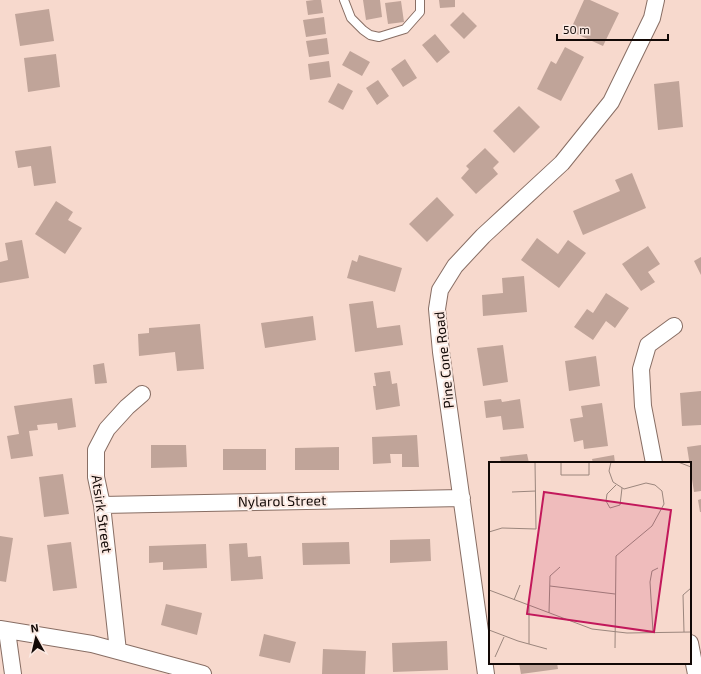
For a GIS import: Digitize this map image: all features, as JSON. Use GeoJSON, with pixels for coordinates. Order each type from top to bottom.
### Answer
{"type":"FeatureCollection","features":[{"type":"Feature","properties":{"kind":"street","name":"Pine Cone Road"},"geometry":{"type":"LineString","coordinates":[[486,674],[441,352],[437,309],[440,290],[455,266],[483,236],[562,163],[611,102],[652,18],[656,0]]}},
{"type":"Feature","properties":{"kind":"street"},"geometry":{"type":"LineString","coordinates":[[654,462],[643,406],[641,369],[648,345],[674,326]]}},
{"type":"Feature","properties":{"kind":"street","name":"Atsirk Street"},"geometry":{"type":"LineString","coordinates":[[118,651],[102,505],[96,477],[96,450],[107,429],[127,407],[142,394]]}},
{"type":"Feature","properties":{"kind":"street","name":"Nylarol Street"},"geometry":{"type":"LineString","coordinates":[[102,505],[462,498]]}},
{"type":"Feature","properties":{"kind":"street"},"geometry":{"type":"LineString","coordinates":[[13,674],[4,630],[92,644],[203,674]]}},
{"type":"Feature","properties":{"kind":"street"},"geometry":{"type":"LineString","coordinates":[[691,648],[696,674]]}},
{"type":"Feature","properties":{"kind":"lane"},"geometry":{"type":"LineString","coordinates":[[344,0],[352,18],[363,30],[370,35],[379,37],[405,29],[420,12],[420,0]]}},
{"type":"Feature","properties":{"kind":"building"},"geometry":{"type":"Polygon","coordinates":[[[321,0],[323,13],[308,15],[306,1],[321,0]]]}},
{"type":"Feature","properties":{"kind":"building"},"geometry":{"type":"Polygon","coordinates":[[[363,0],[380,0],[382,17],[366,20],[363,0]]]}},
{"type":"Feature","properties":{"kind":"building"},"geometry":{"type":"Polygon","coordinates":[[[439,0],[455,0],[455,7],[440,8],[439,0]]]}},
{"type":"Feature","properties":{"kind":"building"},"geometry":{"type":"Polygon","coordinates":[[[584,0],[590,0],[619,13],[603,46],[570,31],[584,0]]]}},
{"type":"Feature","properties":{"kind":"building"},"geometry":{"type":"Polygon","coordinates":[[[401,1],[404,22],[388,24],[385,3],[401,1]]]}},
{"type":"Feature","properties":{"kind":"building"},"geometry":{"type":"Polygon","coordinates":[[[49,9],[54,41],[20,46],[15,14],[49,9]]]}},
{"type":"Feature","properties":{"kind":"building"},"geometry":{"type":"Polygon","coordinates":[[[463,12],[477,26],[464,39],[450,25],[463,12]]]}},
{"type":"Feature","properties":{"kind":"building"},"geometry":{"type":"Polygon","coordinates":[[[324,17],[326,34],[306,37],[303,20],[324,17]]]}},
{"type":"Feature","properties":{"kind":"building"},"geometry":{"type":"Polygon","coordinates":[[[435,34],[450,52],[437,63],[422,45],[435,34]]]}},
{"type":"Feature","properties":{"kind":"building"},"geometry":{"type":"Polygon","coordinates":[[[327,38],[329,54],[309,57],[306,41],[327,38]]]}},
{"type":"Feature","properties":{"kind":"building"},"geometry":{"type":"Polygon","coordinates":[[[565,47],[584,57],[561,101],[537,89],[551,61],[556,64],[565,47]]]}},
{"type":"Feature","properties":{"kind":"building"},"geometry":{"type":"Polygon","coordinates":[[[350,51],[370,62],[362,76],[342,65],[350,51]]]}},
{"type":"Feature","properties":{"kind":"building"},"geometry":{"type":"Polygon","coordinates":[[[56,54],[60,87],[28,92],[24,58],[56,54]]]}},
{"type":"Feature","properties":{"kind":"building"},"geometry":{"type":"Polygon","coordinates":[[[405,59],[417,78],[403,87],[391,69],[405,59]]]}},
{"type":"Feature","properties":{"kind":"building"},"geometry":{"type":"Polygon","coordinates":[[[329,61],[331,77],[310,80],[308,64],[329,61]]]}},
{"type":"Feature","properties":{"kind":"building"},"geometry":{"type":"Polygon","coordinates":[[[378,80],[389,96],[377,105],[366,88],[378,80]]]}},
{"type":"Feature","properties":{"kind":"building"},"geometry":{"type":"Polygon","coordinates":[[[679,81],[683,127],[658,130],[654,84],[679,81]]]}},
{"type":"Feature","properties":{"kind":"building"},"geometry":{"type":"Polygon","coordinates":[[[338,83],[353,91],[343,110],[328,102],[338,83]]]}},
{"type":"Feature","properties":{"kind":"building"},"geometry":{"type":"Polygon","coordinates":[[[519,106],[540,127],[514,153],[493,131],[519,106]]]}},
{"type":"Feature","properties":{"kind":"building"},"geometry":{"type":"Polygon","coordinates":[[[51,146],[56,183],[34,186],[31,166],[18,168],[15,151],[51,146]]]}},
{"type":"Feature","properties":{"kind":"building"},"geometry":{"type":"Polygon","coordinates":[[[485,148],[499,162],[493,168],[498,174],[476,194],[461,178],[469,169],[466,166],[485,148]]]}},
{"type":"Feature","properties":{"kind":"building"},"geometry":{"type":"Polygon","coordinates":[[[632,173],[646,208],[583,235],[573,211],[620,191],[615,180],[632,173]]]}},
{"type":"Feature","properties":{"kind":"building"},"geometry":{"type":"Polygon","coordinates":[[[437,197],[454,215],[427,242],[409,224],[437,197]]]}},
{"type":"Feature","properties":{"kind":"building"},"geometry":{"type":"Polygon","coordinates":[[[56,201],[73,212],[68,220],[82,228],[65,254],[35,234],[56,201]]]}},
{"type":"Feature","properties":{"kind":"building"},"geometry":{"type":"Polygon","coordinates":[[[537,238],[558,254],[568,240],[586,253],[559,288],[521,260],[537,238]]]}},
{"type":"Feature","properties":{"kind":"building"},"geometry":{"type":"Polygon","coordinates":[[[22,240],[29,278],[0,283],[0,262],[8,260],[5,243],[22,240]]]}},
{"type":"Feature","properties":{"kind":"building"},"geometry":{"type":"Polygon","coordinates":[[[648,246],[660,264],[648,272],[655,282],[641,291],[622,264],[648,246]]]}},
{"type":"Feature","properties":{"kind":"building"},"geometry":{"type":"Polygon","coordinates":[[[359,255],[402,268],[395,292],[347,278],[352,260],[357,262],[359,255]]]}},
{"type":"Feature","properties":{"kind":"building"},"geometry":{"type":"Polygon","coordinates":[[[701,257],[701,275],[694,261],[701,257]]]}},
{"type":"Feature","properties":{"kind":"building"},"geometry":{"type":"Polygon","coordinates":[[[524,276],[527,312],[483,316],[482,295],[503,293],[502,278],[524,276]]]}},
{"type":"Feature","properties":{"kind":"building"},"geometry":{"type":"Polygon","coordinates":[[[606,293],[629,308],[615,328],[606,321],[593,340],[574,327],[587,309],[593,313],[606,293]]]}},
{"type":"Feature","properties":{"kind":"building"},"geometry":{"type":"Polygon","coordinates":[[[373,301],[377,328],[400,325],[403,345],[355,352],[349,304],[373,301]]]}},
{"type":"Feature","properties":{"kind":"building"},"geometry":{"type":"Polygon","coordinates":[[[313,316],[316,340],[265,348],[261,323],[313,316]]]}},
{"type":"Feature","properties":{"kind":"building"},"geometry":{"type":"Polygon","coordinates":[[[200,324],[204,369],[177,371],[175,352],[139,356],[138,334],[149,333],[149,328],[200,324]]]}},
{"type":"Feature","properties":{"kind":"building"},"geometry":{"type":"Polygon","coordinates":[[[503,345],[508,382],[483,386],[477,348],[503,345]]]}},
{"type":"Feature","properties":{"kind":"building"},"geometry":{"type":"Polygon","coordinates":[[[596,356],[600,386],[569,391],[565,361],[596,356]]]}},
{"type":"Feature","properties":{"kind":"building"},"geometry":{"type":"Polygon","coordinates":[[[104,363],[107,383],[95,384],[93,365],[104,363]]]}},
{"type":"Feature","properties":{"kind":"building"},"geometry":{"type":"Polygon","coordinates":[[[390,371],[392,384],[397,383],[400,406],[376,410],[373,386],[376,386],[374,373],[390,371]]]}},
{"type":"Feature","properties":{"kind":"building"},"geometry":{"type":"Polygon","coordinates":[[[701,391],[701,425],[682,426],[680,393],[701,391]]]}},
{"type":"Feature","properties":{"kind":"building"},"geometry":{"type":"Polygon","coordinates":[[[72,398],[76,427],[58,430],[57,423],[37,425],[38,430],[29,431],[33,456],[11,459],[7,436],[19,434],[14,406],[72,398]]]}},
{"type":"Feature","properties":{"kind":"building"},"geometry":{"type":"Polygon","coordinates":[[[501,399],[502,402],[520,399],[524,428],[503,430],[501,416],[486,418],[484,401],[501,399]]]}},
{"type":"Feature","properties":{"kind":"building"},"geometry":{"type":"Polygon","coordinates":[[[602,403],[608,446],[584,449],[583,440],[574,442],[570,419],[583,417],[581,406],[602,403]]]}},
{"type":"Feature","properties":{"kind":"building"},"geometry":{"type":"Polygon","coordinates":[[[417,435],[419,467],[402,467],[402,454],[390,454],[391,463],[373,464],[372,437],[417,435]]]}},
{"type":"Feature","properties":{"kind":"building"},"geometry":{"type":"Polygon","coordinates":[[[151,445],[186,445],[187,467],[151,468],[151,445]]]}},
{"type":"Feature","properties":{"kind":"building"},"geometry":{"type":"Polygon","coordinates":[[[701,445],[701,491],[694,492],[691,462],[689,462],[687,447],[701,445]]]}},
{"type":"Feature","properties":{"kind":"building"},"geometry":{"type":"Polygon","coordinates":[[[339,447],[339,470],[295,470],[295,448],[339,447]]]}},
{"type":"Feature","properties":{"kind":"building"},"geometry":{"type":"Polygon","coordinates":[[[223,449],[266,449],[266,470],[223,470],[223,449]]]}},
{"type":"Feature","properties":{"kind":"building"},"geometry":{"type":"Polygon","coordinates":[[[527,454],[529,462],[501,462],[500,457],[527,454]]]}},
{"type":"Feature","properties":{"kind":"building"},"geometry":{"type":"Polygon","coordinates":[[[614,455],[615,462],[593,462],[592,459],[614,455]]]}},
{"type":"Feature","properties":{"kind":"building"},"geometry":{"type":"Polygon","coordinates":[[[63,474],[69,514],[44,517],[39,477],[63,474]]]}},
{"type":"Feature","properties":{"kind":"building"},"geometry":{"type":"Polygon","coordinates":[[[701,499],[701,512],[700,512],[698,500],[701,499]]]}},
{"type":"Feature","properties":{"kind":"building"},"geometry":{"type":"Polygon","coordinates":[[[0,536],[13,538],[6,582],[0,581],[0,536]]]}},
{"type":"Feature","properties":{"kind":"building"},"geometry":{"type":"Polygon","coordinates":[[[430,539],[431,561],[390,563],[390,540],[430,539]]]}},
{"type":"Feature","properties":{"kind":"building"},"geometry":{"type":"Polygon","coordinates":[[[71,542],[77,588],[53,591],[47,545],[71,542]]]}},
{"type":"Feature","properties":{"kind":"building"},"geometry":{"type":"Polygon","coordinates":[[[349,542],[350,564],[303,565],[302,543],[349,542]]]}},
{"type":"Feature","properties":{"kind":"building"},"geometry":{"type":"Polygon","coordinates":[[[247,543],[248,557],[261,556],[263,579],[231,581],[229,544],[247,543]]]}},
{"type":"Feature","properties":{"kind":"building"},"geometry":{"type":"Polygon","coordinates":[[[206,544],[207,568],[163,570],[163,562],[149,563],[149,546],[206,544]]]}},
{"type":"Feature","properties":{"kind":"building"},"geometry":{"type":"Polygon","coordinates":[[[166,604],[202,613],[197,635],[161,625],[166,604]]]}},
{"type":"Feature","properties":{"kind":"building"},"geometry":{"type":"Polygon","coordinates":[[[264,634],[296,642],[290,663],[259,656],[264,634]]]}},
{"type":"Feature","properties":{"kind":"building"},"geometry":{"type":"Polygon","coordinates":[[[447,641],[448,670],[393,672],[392,643],[447,641]]]}},
{"type":"Feature","properties":{"kind":"building"},"geometry":{"type":"Polygon","coordinates":[[[323,649],[366,651],[365,674],[322,674],[323,649]]]}},
{"type":"Feature","properties":{"kind":"building"},"geometry":{"type":"Polygon","coordinates":[[[519,664],[557,664],[558,669],[521,674],[519,664]]]}}]}
